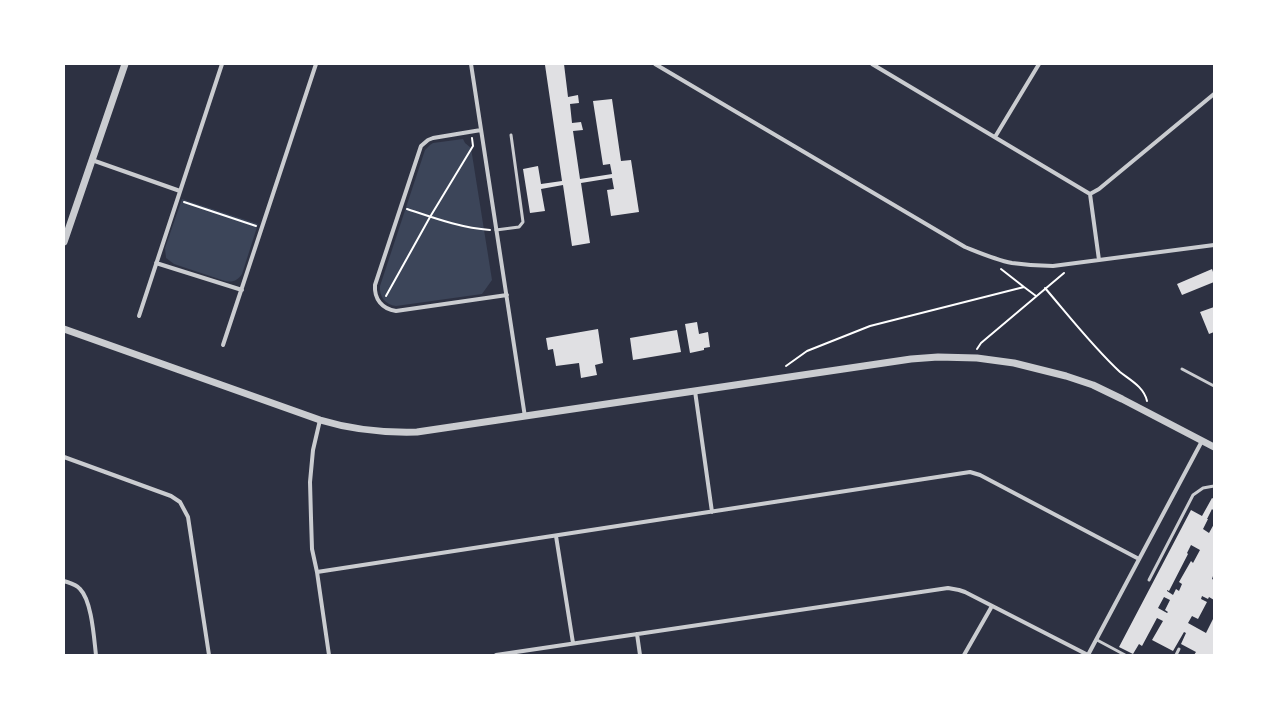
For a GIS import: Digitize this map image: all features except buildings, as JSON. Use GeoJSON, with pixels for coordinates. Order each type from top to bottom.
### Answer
{"type":"FeatureCollection","features":[{"type":"Feature","properties":{"kind":"street"},"geometry":{"type":"LineString","coordinates":[[64,242],[125,64]]}},
{"type":"Feature","properties":{"kind":"street"},"geometry":{"type":"LineString","coordinates":[[139,316],[222,64]]}},
{"type":"Feature","properties":{"kind":"street"},"geometry":{"type":"LineString","coordinates":[[223,345],[316,64]]}},
{"type":"Feature","properties":{"kind":"street"},"geometry":{"type":"LineString","coordinates":[[472,64],[525,417]]}},
{"type":"Feature","properties":{"kind":"street"},"geometry":{"type":"LineString","coordinates":[[655,64],[965,247],[990,257],[1032,266],[1053,266],[1214,245]]}},
{"type":"Feature","properties":{"kind":"street"},"geometry":{"type":"LineString","coordinates":[[872,64],[1090,194]]}},
{"type":"Feature","properties":{"kind":"street"},"geometry":{"type":"LineString","coordinates":[[995,137],[1039,64]]}},
{"type":"Feature","properties":{"kind":"street"},"geometry":{"type":"LineString","coordinates":[[1090,194],[1099,189],[1214,94]]}},
{"type":"Feature","properties":{"kind":"street"},"geometry":{"type":"LineString","coordinates":[[481,130],[433,138],[424,142],[418,151],[375,285],[376,295],[381,304],[391,310],[396,311],[507,295]]}},
{"type":"Feature","properties":{"kind":"street"},"geometry":{"type":"LineString","coordinates":[[92,160],[180,191]]}},
{"type":"Feature","properties":{"kind":"street"},"geometry":{"type":"LineString","coordinates":[[1090,194],[1099,260]]}},
{"type":"Feature","properties":{"kind":"street"},"geometry":{"type":"LineString","coordinates":[[156,264],[242,290]]}},
{"type":"Feature","properties":{"kind":"street"},"geometry":{"type":"LineString","coordinates":[[64,329],[320,420],[339,426],[378,432],[417,432],[911,359],[938,357],[977,358],[1014,363],[1066,376],[1093,385],[1214,447]]}},
{"type":"Feature","properties":{"kind":"street"},"geometry":{"type":"LineString","coordinates":[[695,391],[712,512]]}},
{"type":"Feature","properties":{"kind":"street"},"geometry":{"type":"LineString","coordinates":[[320,420],[313,450],[310,482],[312,549],[317,572],[329,655]]}},
{"type":"Feature","properties":{"kind":"street"},"geometry":{"type":"LineString","coordinates":[[496,655],[943,588],[959,590],[1088,655],[1202,440]]}},
{"type":"Feature","properties":{"kind":"street"},"geometry":{"type":"LineString","coordinates":[[64,457],[171,496],[180,502],[188,517],[209,655]]}},
{"type":"Feature","properties":{"kind":"street"},"geometry":{"type":"LineString","coordinates":[[317,572],[966,473],[980,475],[1139,559]]}},
{"type":"Feature","properties":{"kind":"street"},"geometry":{"type":"LineString","coordinates":[[556,536],[573,643]]}},
{"type":"Feature","properties":{"kind":"street"},"geometry":{"type":"LineString","coordinates":[[64,581],[75,584],[81,590],[86,599],[90,614],[96,655]]}},
{"type":"Feature","properties":{"kind":"street"},"geometry":{"type":"LineString","coordinates":[[964,655],[992,606]]}},
{"type":"Feature","properties":{"kind":"street"},"geometry":{"type":"LineString","coordinates":[[637,634],[640,655]]}},
{"type":"Feature","properties":{"kind":"lane"},"geometry":{"type":"LineString","coordinates":[[496,230],[519,227],[523,222],[511,135]]}},
{"type":"Feature","properties":{"kind":"lane"},"geometry":{"type":"LineString","coordinates":[[1182,370],[1214,386]]}},
{"type":"Feature","properties":{"kind":"lane"},"geometry":{"type":"LineString","coordinates":[[1149,580],[1193,495],[1203,488],[1214,486]]}},
{"type":"Feature","properties":{"kind":"lane"},"geometry":{"type":"LineString","coordinates":[[1097,640],[1125,655]]}},
{"type":"Feature","properties":{"kind":"lane"},"geometry":{"type":"LineString","coordinates":[[1176,655],[1179,649]]}},
{"type":"Feature","properties":{"kind":"path"},"geometry":{"type":"LineString","coordinates":[[381,304],[430,217],[473,146],[471,132]]}},
{"type":"Feature","properties":{"kind":"path"},"geometry":{"type":"LineString","coordinates":[[177,199],[262,228]]}},
{"type":"Feature","properties":{"kind":"path"},"geometry":{"type":"LineString","coordinates":[[400,207],[447,222],[481,229],[496,230]]}},
{"type":"Feature","properties":{"kind":"path"},"geometry":{"type":"LineString","coordinates":[[1001,269],[1036,296]]}},
{"type":"Feature","properties":{"kind":"path"},"geometry":{"type":"LineString","coordinates":[[977,349],[981,343],[1064,273]]}},
{"type":"Feature","properties":{"kind":"path"},"geometry":{"type":"LineString","coordinates":[[786,366],[807,351],[870,326],[1024,287]]}},
{"type":"Feature","properties":{"kind":"path"},"geometry":{"type":"LineString","coordinates":[[1045,288],[1115,367],[1139,388],[1144,394],[1147,404]]}},
{"type":"Feature","properties":{"kind":"shaded area"},"geometry":{"type":"Polygon","coordinates":[[[463,139],[471,148],[492,280],[482,294],[396,306],[389,304],[382,296],[380,286],[425,150],[433,143],[463,139]]]}},
{"type":"Feature","properties":{"kind":"shaded area"},"geometry":{"type":"Polygon","coordinates":[[[182,199],[258,224],[242,274],[239,278],[230,282],[225,281],[174,264],[166,258],[165,248],[182,199]]]}}]}
